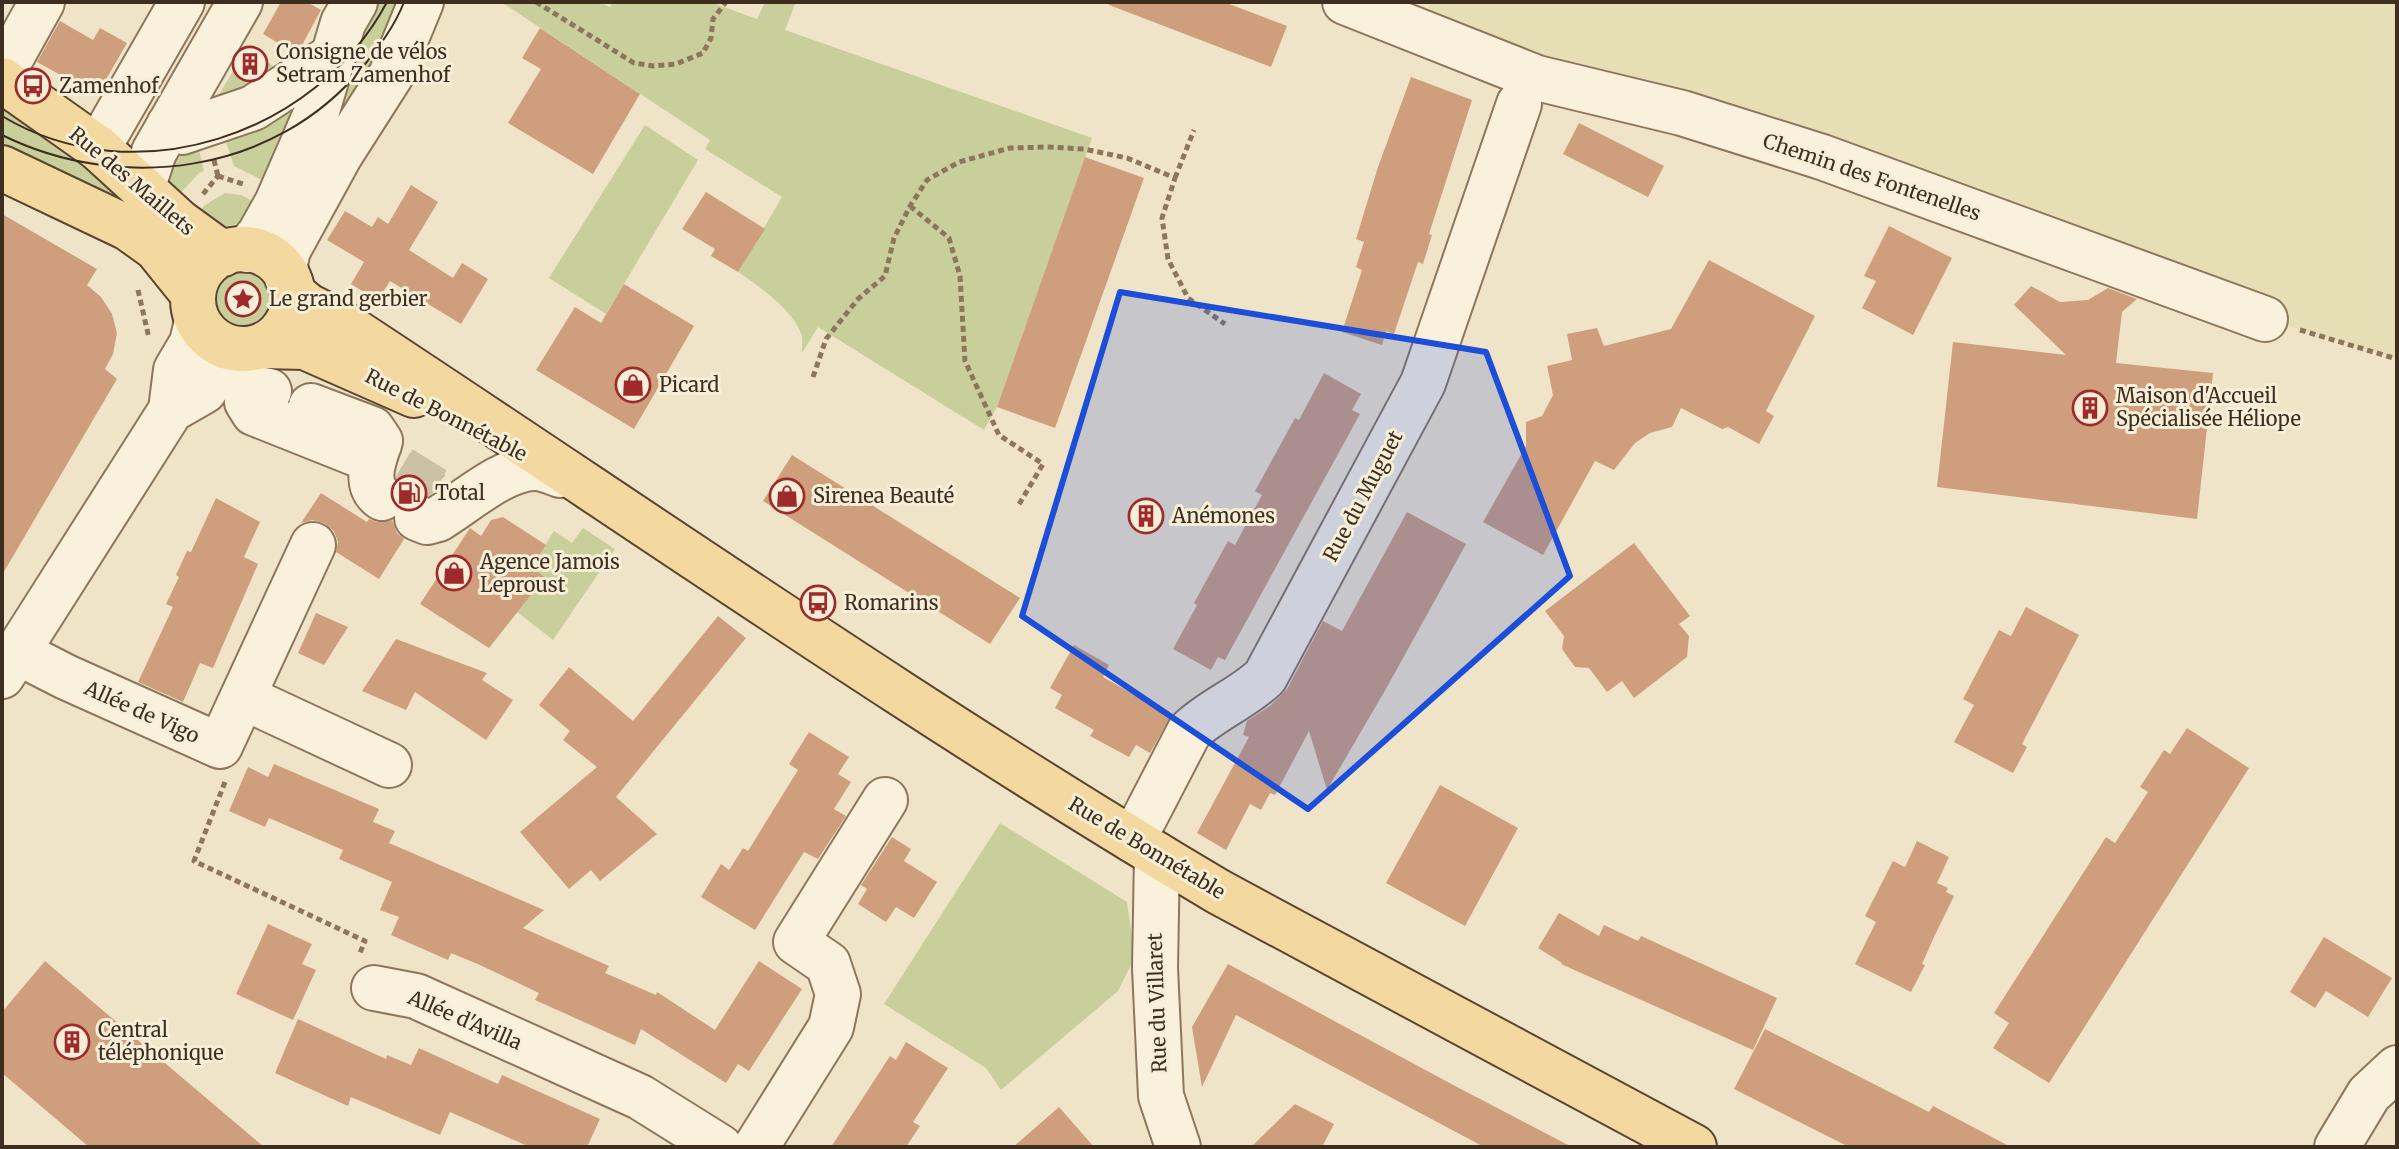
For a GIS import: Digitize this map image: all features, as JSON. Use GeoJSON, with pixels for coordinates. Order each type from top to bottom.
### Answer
{"type":"FeatureCollection","features":[{"type":"Feature","properties":{"kind":"main road","name":"Rue des Maillets"},"geometry":{"type":"LineString","coordinates":[[2,77],[98,148],[179,222],[234,252]]}},
{"type":"Feature","properties":{"kind":"main road","name":"Rue des Maillets"},"geometry":{"type":"LineString","coordinates":[[2,168],[128,228],[156,248],[195,307]]}},
{"type":"Feature","properties":{"kind":"main road"},"geometry":{"type":"LineString","coordinates":[[234,252],[271,258],[290,286],[291,310],[286,324],[275,337],[251,347],[216,342],[206,333],[195,307],[201,272],[212,260],[234,252]]}},
{"type":"Feature","properties":{"kind":"main road","name":"Rue de Bonnétable"},"geometry":{"type":"LineString","coordinates":[[290,286],[308,306],[342,323],[434,476],[622,510]]}},
{"type":"Feature","properties":{"kind":"main road","name":"Rue de Bonnétable"},"geometry":{"type":"LineString","coordinates":[[251,347],[305,347],[428,402],[434,476]]}},
{"type":"Feature","properties":{"kind":"main road","name":"Rue de Bonnétable"},"geometry":{"type":"LineString","coordinates":[[434,476],[560,475],[622,510],[969,738],[1219,892],[1694,1147]]}},
{"type":"Feature","properties":{"kind":"street"},"geometry":{"type":"LineString","coordinates":[[2,77],[42,2]]}},
{"type":"Feature","properties":{"kind":"street"},"geometry":{"type":"LineString","coordinates":[[98,148],[182,2]]}},
{"type":"Feature","properties":{"kind":"street"},"geometry":{"type":"LineString","coordinates":[[142,189],[154,152],[240,2]]}},
{"type":"Feature","properties":{"kind":"street"},"geometry":{"type":"LineString","coordinates":[[234,252],[259,235],[277,203],[317,111],[343,23],[355,2]]}},
{"type":"Feature","properties":{"kind":"street"},"geometry":{"type":"LineString","coordinates":[[290,286],[285,264],[288,250],[340,155],[391,75],[421,2]]}},
{"type":"Feature","properties":{"kind":"street","name":"Chemin des Fontenelles"},"geometry":{"type":"LineString","coordinates":[[1345,2],[1537,78],[1682,113],[1822,157],[2265,319]]}},
{"type":"Feature","properties":{"kind":"street"},"geometry":{"type":"LineString","coordinates":[[169,125],[182,132],[253,108],[333,56]]}},
{"type":"Feature","properties":{"kind":"street","name":"Rue du Muguet"},"geometry":{"type":"LineString","coordinates":[[1145,848],[1189,732],[1199,721],[1238,699],[1265,677],[1423,383],[1519,104]]}},
{"type":"Feature","properties":{"kind":"street"},"geometry":{"type":"LineString","coordinates":[[9,664],[171,410],[176,370],[192,343],[195,307]]}},
{"type":"Feature","properties":{"kind":"street"},"geometry":{"type":"LineString","coordinates":[[171,410],[204,391],[224,362],[251,347]]}},
{"type":"Feature","properties":{"kind":"street"},"geometry":{"type":"LineString","coordinates":[[370,376],[382,402],[434,476]]}},
{"type":"Feature","properties":{"kind":"street"},"geometry":{"type":"LineString","coordinates":[[269,391],[257,389],[250,394],[247,402],[254,413],[362,456],[371,455],[434,476]]}},
{"type":"Feature","properties":{"kind":"street"},"geometry":{"type":"LineString","coordinates":[[311,406],[372,429],[434,476]]}},
{"type":"Feature","properties":{"kind":"street","name":"Allée de Vigo"},"geometry":{"type":"LineString","coordinates":[[9,664],[78,683],[220,746],[313,545]]}},
{"type":"Feature","properties":{"kind":"street"},"geometry":{"type":"LineString","coordinates":[[243,697],[389,765]]}},
{"type":"Feature","properties":{"kind":"street"},"geometry":{"type":"LineString","coordinates":[[756,1147],[831,1027],[838,994],[828,964],[796,942],[885,800]]}},
{"type":"Feature","properties":{"kind":"street","name":"Rue du Villaret"},"geometry":{"type":"LineString","coordinates":[[1145,848],[1161,1096],[1178,1147]]}},
{"type":"Feature","properties":{"kind":"street","name":"Allée d'Avilla"},"geometry":{"type":"LineString","coordinates":[[374,988],[416,996],[640,1097],[720,1147]]}},
{"type":"Feature","properties":{"kind":"street"},"geometry":{"type":"LineString","coordinates":[[2337,1147],[2369,1094],[2397,1068]]}},
{"type":"Feature","properties":{"kind":"path"},"geometry":{"type":"LineString","coordinates":[[536,2],[634,63],[654,66],[676,64],[703,53],[711,38],[713,19],[726,2]]}},
{"type":"Feature","properties":{"kind":"path"},"geometry":{"type":"LineString","coordinates":[[1194,130],[1162,218],[1168,259],[1188,298],[1225,324]]}},
{"type":"Feature","properties":{"kind":"path"},"geometry":{"type":"LineString","coordinates":[[813,377],[826,339],[858,299],[885,276],[894,238],[927,180],[959,162],[1010,148],[1084,149],[1127,158],[1175,178]]}},
{"type":"Feature","properties":{"kind":"path"},"geometry":{"type":"LineString","coordinates":[[218,176],[237,180]]}},
{"type":"Feature","properties":{"kind":"path"},"geometry":{"type":"LineString","coordinates":[[910,206],[949,238],[960,276],[965,361],[999,435],[1043,464],[1018,506]]}},
{"type":"Feature","properties":{"kind":"path"},"geometry":{"type":"LineString","coordinates":[[138,287],[150,340]]}},
{"type":"Feature","properties":{"kind":"path"},"geometry":{"type":"LineString","coordinates":[[2265,319],[2397,359]]}},
{"type":"Feature","properties":{"kind":"path"},"geometry":{"type":"LineString","coordinates":[[220,746],[232,765],[194,861],[365,941],[350,977],[374,988]]}},
{"type":"Feature","properties":{"kind":"highlighted area"},"geometry":{"type":"Polygon","coordinates":[[[1120,292],[1486,352],[1570,576],[1308,809],[1022,616],[1120,292]]]}},
{"type":"Feature","properties":{"kind":"shaded area"},"geometry":{"type":"Polygon","coordinates":[[[1431,2],[2397,2],[2397,359],[2265,319],[1420,32],[1431,2]]]}},
{"type":"Feature","properties":{"kind":"green space"},"geometry":{"type":"Polygon","coordinates":[[[372,2],[415,2],[313,156],[372,2]]]}},
{"type":"Feature","properties":{"kind":"green space"},"geometry":{"type":"Polygon","coordinates":[[[501,2],[597,2],[610,7],[613,2],[710,2],[757,19],[765,2],[796,2],[785,30],[1092,138],[997,407],[984,430],[818,327],[802,353],[801,333],[797,324],[764,291],[738,272],[782,197],[705,149],[710,140],[501,2]]]}},
{"type":"Feature","properties":{"kind":"green space"},"geometry":{"type":"Polygon","coordinates":[[[247,48],[283,73],[215,101],[247,48]]]}},
{"type":"Feature","properties":{"kind":"green space"},"geometry":{"type":"Polygon","coordinates":[[[315,78],[270,184],[234,166],[222,130],[315,78]]]}},
{"type":"Feature","properties":{"kind":"green space"},"geometry":{"type":"Polygon","coordinates":[[[2,102],[161,223],[2,156],[2,102]]]}},
{"type":"Feature","properties":{"kind":"green space"},"geometry":{"type":"Polygon","coordinates":[[[645,125],[698,160],[606,314],[549,278],[645,125]]]}},
{"type":"Feature","properties":{"kind":"green space"},"geometry":{"type":"Polygon","coordinates":[[[196,138],[204,171],[176,198],[166,189],[165,160],[196,138]]]}},
{"type":"Feature","properties":{"kind":"green space"},"geometry":{"type":"Polygon","coordinates":[[[225,193],[241,195],[257,203],[243,219],[230,226],[215,224],[196,215],[205,205],[225,193]]]}},
{"type":"Feature","properties":{"kind":"green space"},"geometry":{"type":"Polygon","coordinates":[[[243,271],[264,279],[272,300],[264,321],[243,329],[222,321],[214,300],[222,279],[243,271]]]}},
{"type":"Feature","properties":{"kind":"green space"},"geometry":{"type":"Polygon","coordinates":[[[583,528],[615,549],[553,640],[517,612],[545,577],[531,567],[554,531],[572,543],[583,528]]]}},
{"type":"Feature","properties":{"kind":"green space"},"geometry":{"type":"Polygon","coordinates":[[[1000,823],[1127,902],[1135,957],[1118,991],[1001,1090],[986,1068],[884,1004],[1000,823]]]}},
{"type":"Feature","properties":{"kind":"building"},"geometry":{"type":"Polygon","coordinates":[[[281,2],[307,2],[321,10],[301,47],[293,52],[263,34],[281,2]]]}},
{"type":"Feature","properties":{"kind":"building"},"geometry":{"type":"Polygon","coordinates":[[[1109,2],[1224,2],[1287,26],[1271,67],[1109,5],[1109,2]]]}},
{"type":"Feature","properties":{"kind":"building"},"geometry":{"type":"Polygon","coordinates":[[[60,21],[93,40],[100,28],[127,43],[97,95],[37,62],[60,21]]]}},
{"type":"Feature","properties":{"kind":"building"},"geometry":{"type":"Polygon","coordinates":[[[540,28],[640,94],[593,174],[508,123],[541,69],[522,58],[540,28]]]}},
{"type":"Feature","properties":{"kind":"building"},"geometry":{"type":"Polygon","coordinates":[[[1411,77],[1472,100],[1429,234],[1432,235],[1423,264],[1418,262],[1394,334],[1386,331],[1382,345],[1342,332],[1362,270],[1356,267],[1364,242],[1356,239],[1411,77]]]}},
{"type":"Feature","properties":{"kind":"building"},"geometry":{"type":"Polygon","coordinates":[[[1579,123],[1664,166],[1648,197],[1563,154],[1579,123]]]}},
{"type":"Feature","properties":{"kind":"building"},"geometry":{"type":"Polygon","coordinates":[[[1085,157],[1144,178],[1055,428],[997,407],[1085,157]]]}},
{"type":"Feature","properties":{"kind":"building"},"geometry":{"type":"Polygon","coordinates":[[[411,185],[438,202],[409,250],[453,278],[462,263],[488,279],[461,324],[390,281],[378,300],[351,284],[364,262],[327,240],[345,211],[372,227],[378,217],[388,224],[411,185]]]}},
{"type":"Feature","properties":{"kind":"building"},"geometry":{"type":"Polygon","coordinates":[[[706,192],[765,229],[738,272],[711,256],[715,249],[682,229],[706,192]]]}},
{"type":"Feature","properties":{"kind":"building"},"geometry":{"type":"Polygon","coordinates":[[[2,214],[97,269],[87,285],[101,297],[112,314],[117,333],[113,354],[105,369],[117,379],[2,575],[2,214]]]}},
{"type":"Feature","properties":{"kind":"building"},"geometry":{"type":"Polygon","coordinates":[[[1889,226],[1952,258],[1913,335],[1862,308],[1876,281],[1864,276],[1889,226]]]}},
{"type":"Feature","properties":{"kind":"building"},"geometry":{"type":"Polygon","coordinates":[[[1709,260],[1815,316],[1766,411],[1774,416],[1759,444],[1728,427],[1722,429],[1681,408],[1672,427],[1650,433],[1635,443],[1614,470],[1595,461],[1543,555],[1483,522],[1526,446],[1526,422],[1542,416],[1553,395],[1547,366],[1572,360],[1567,334],[1597,328],[1604,346],[1671,329],[1709,260]]]}},
{"type":"Feature","properties":{"kind":"building"},"geometry":{"type":"Polygon","coordinates":[[[624,284],[694,326],[634,429],[536,370],[575,307],[601,323],[624,284]]]}},
{"type":"Feature","properties":{"kind":"building","name":"Maison d'Accueil Spécialisée Héliope"},"geometry":{"type":"Polygon","coordinates":[[[2031,286],[2060,302],[2088,300],[2108,288],[2137,299],[2122,312],[2116,363],[2213,373],[2197,519],[1937,487],[1953,342],[2066,355],[2014,305],[2031,286]]]}},
{"type":"Feature","properties":{"kind":"building"},"geometry":{"type":"Polygon","coordinates":[[[1324,373],[1361,394],[1352,410],[1360,414],[1225,660],[1218,657],[1211,670],[1173,649],[1228,541],[1235,545],[1262,495],[1255,491],[1324,373]]]}},
{"type":"Feature","properties":{"kind":"building"},"geometry":{"type":"Polygon","coordinates":[[[410,453],[445,475],[428,496],[414,493],[406,496],[406,490],[397,477],[410,453]]]}},
{"type":"Feature","properties":{"kind":"building"},"geometry":{"type":"Polygon","coordinates":[[[792,455],[1020,598],[990,644],[763,501],[792,455]]]}},
{"type":"Feature","properties":{"kind":"building"},"geometry":{"type":"Polygon","coordinates":[[[321,493],[367,522],[369,519],[377,522],[392,520],[397,533],[404,539],[379,579],[336,552],[338,542],[334,531],[324,523],[312,520],[301,523],[321,493]]]}},
{"type":"Feature","properties":{"kind":"building"},"geometry":{"type":"Polygon","coordinates":[[[216,498],[260,522],[244,557],[258,564],[213,668],[200,663],[183,702],[138,682],[173,607],[166,604],[179,577],[176,575],[187,551],[191,552],[216,498]]]}},
{"type":"Feature","properties":{"kind":"building"},"geometry":{"type":"Polygon","coordinates":[[[1407,512],[1466,544],[1327,790],[1309,731],[1275,795],[1270,793],[1261,810],[1250,804],[1226,850],[1197,833],[1249,737],[1243,735],[1247,721],[1271,705],[1287,689],[1323,621],[1342,631],[1407,512]]]}},
{"type":"Feature","properties":{"kind":"building","name":"Agence Jamois Leproust"},"geometry":{"type":"Polygon","coordinates":[[[503,517],[546,545],[531,567],[545,577],[489,648],[420,604],[470,528],[481,536],[491,520],[503,517]]]}},
{"type":"Feature","properties":{"kind":"building"},"geometry":{"type":"Polygon","coordinates":[[[1634,543],[1690,616],[1679,624],[1689,636],[1687,657],[1634,698],[1622,681],[1607,692],[1589,668],[1575,667],[1562,649],[1564,636],[1545,611],[1634,543]]]}},
{"type":"Feature","properties":{"kind":"building"},"geometry":{"type":"Polygon","coordinates":[[[2026,607],[2079,635],[2022,744],[2027,747],[2013,773],[1954,742],[1974,705],[1963,699],[1999,630],[2011,636],[2026,607]]]}},
{"type":"Feature","properties":{"kind":"building"},"geometry":{"type":"Polygon","coordinates":[[[316,613],[348,627],[324,665],[298,653],[316,613]]]}},
{"type":"Feature","properties":{"kind":"building"},"geometry":{"type":"Polygon","coordinates":[[[718,616],[746,638],[616,797],[657,834],[600,881],[591,870],[569,889],[520,832],[597,767],[563,740],[570,731],[539,705],[569,667],[633,721],[718,616]]]}},
{"type":"Feature","properties":{"kind":"building"},"geometry":{"type":"Polygon","coordinates":[[[396,639],[487,673],[482,680],[513,700],[486,740],[415,692],[406,710],[362,691],[396,639]]]}},
{"type":"Feature","properties":{"kind":"building"},"geometry":{"type":"Polygon","coordinates":[[[1074,645],[1109,665],[1103,677],[1171,716],[1150,753],[1136,745],[1129,757],[1090,736],[1094,730],[1055,708],[1062,695],[1050,688],[1074,645]]]}},
{"type":"Feature","properties":{"kind":"building"},"geometry":{"type":"Polygon","coordinates":[[[2187,728],[2249,768],[2049,1083],[1993,1048],[2009,1023],[1994,1013],[2106,837],[2115,843],[2148,792],[2140,787],[2164,750],[2170,754],[2187,728]]]}},
{"type":"Feature","properties":{"kind":"building"},"geometry":{"type":"Polygon","coordinates":[[[809,732],[849,757],[838,774],[851,782],[834,809],[846,816],[818,859],[804,852],[755,930],[701,897],[721,864],[729,870],[743,848],[748,851],[798,770],[789,764],[809,732]]]}},
{"type":"Feature","properties":{"kind":"building"},"geometry":{"type":"Polygon","coordinates":[[[274,764],[379,809],[373,822],[395,831],[389,843],[544,910],[523,928],[609,966],[605,973],[656,995],[657,992],[715,1030],[759,961],[802,989],[749,1071],[738,1064],[726,1083],[641,1029],[635,1045],[535,1000],[539,993],[480,965],[451,953],[448,960],[391,935],[399,917],[380,910],[392,882],[339,859],[343,850],[269,818],[265,827],[229,811],[248,767],[268,777],[274,764]]]}},
{"type":"Feature","properties":{"kind":"building"},"geometry":{"type":"Polygon","coordinates":[[[1440,785],[1518,828],[1465,926],[1386,883],[1440,785]]]}},
{"type":"Feature","properties":{"kind":"building"},"geometry":{"type":"Polygon","coordinates":[[[892,837],[911,849],[904,861],[937,882],[914,918],[896,907],[886,922],[858,904],[867,889],[861,885],[892,837]]]}},
{"type":"Feature","properties":{"kind":"building"},"geometry":{"type":"Polygon","coordinates":[[[1917,841],[1949,857],[1937,883],[1948,888],[1946,892],[1954,896],[1911,992],[1855,964],[1876,922],[1865,916],[1893,861],[1905,867],[1917,841]]]}},
{"type":"Feature","properties":{"kind":"building"},"geometry":{"type":"Polygon","coordinates":[[[1559,913],[1599,936],[1604,925],[1638,941],[1641,936],[1777,998],[1753,1050],[1561,964],[1538,948],[1559,913]]]}},
{"type":"Feature","properties":{"kind":"building"},"geometry":{"type":"Polygon","coordinates":[[[268,924],[312,944],[302,964],[316,970],[293,1020],[236,994],[268,924]]]}},
{"type":"Feature","properties":{"kind":"building"},"geometry":{"type":"Polygon","coordinates":[[[2324,937],[2392,978],[2368,1017],[2326,991],[2315,1008],[2290,992],[2324,937]]]}},
{"type":"Feature","properties":{"kind":"building","name":"Central téléphonique"},"geometry":{"type":"Polygon","coordinates":[[[45,961],[264,1147],[89,1147],[2,1073],[2,1012],[45,961]]]}},
{"type":"Feature","properties":{"kind":"building"},"geometry":{"type":"Polygon","coordinates":[[[1228,964],[1572,1147],[1484,1147],[1236,1015],[1202,1087],[1192,1027],[1228,964]]]}},
{"type":"Feature","properties":{"kind":"building"},"geometry":{"type":"Polygon","coordinates":[[[298,1019],[386,1059],[387,1055],[411,1065],[419,1048],[498,1084],[502,1075],[600,1119],[587,1147],[530,1147],[450,1112],[440,1135],[351,1097],[348,1106],[275,1073],[298,1019]]]}},
{"type":"Feature","properties":{"kind":"building"},"geometry":{"type":"Polygon","coordinates":[[[1765,1029],[1929,1112],[1933,1106],[2011,1147],[1849,1147],[1734,1089],[1765,1029]]]}},
{"type":"Feature","properties":{"kind":"building"},"geometry":{"type":"Polygon","coordinates":[[[906,1042],[948,1068],[913,1122],[920,1126],[906,1147],[831,1147],[890,1056],[896,1060],[906,1042]]]}},
{"type":"Feature","properties":{"kind":"building"},"geometry":{"type":"Polygon","coordinates":[[[1295,1104],[1334,1124],[1322,1147],[1251,1147],[1295,1104]]]}},
{"type":"Feature","properties":{"kind":"building"},"geometry":{"type":"Polygon","coordinates":[[[1059,1107],[1094,1147],[1013,1147],[1059,1107]]]}},
{"type":"Feature","properties":{"kind":"tunnel"},"geometry":{"type":"LineString","coordinates":[[401,468],[435,489]]}},
{"type":"Feature","properties":{"kind":"tram line"},"geometry":{"type":"LineString","coordinates":[[2,116],[54,140],[108,151],[164,150],[218,139],[269,118],[316,87],[356,48],[387,2]]}},
{"type":"Feature","properties":{"kind":"tram line"},"geometry":{"type":"LineString","coordinates":[[2,135],[48,153],[96,164],[145,168],[194,163],[241,151],[286,131],[326,104],[374,53],[404,2]]}},
{"type":"Feature","properties":{"kind":"place","name":"Consigne de vélos Setram Zamenhof"},"geometry":{"type":"Point","coordinates":[250,64]}},
{"type":"Feature","properties":{"kind":"place","name":"Zamenhof"},"geometry":{"type":"Point","coordinates":[33,86]}},
{"type":"Feature","properties":{"kind":"place","name":"Le grand gerbier"},"geometry":{"type":"Point","coordinates":[243,299]}},
{"type":"Feature","properties":{"kind":"place","name":"Picard"},"geometry":{"type":"Point","coordinates":[633,385]}},
{"type":"Feature","properties":{"kind":"place","name":"Maison d'Accueil Spécialisée Héliope"},"geometry":{"type":"Point","coordinates":[2090,408]}},
{"type":"Feature","properties":{"kind":"place","name":"Total"},"geometry":{"type":"Point","coordinates":[409,493]}},
{"type":"Feature","properties":{"kind":"place","name":"Sirenea Beauté"},"geometry":{"type":"Point","coordinates":[787,496]}},
{"type":"Feature","properties":{"kind":"place","name":"Anémones"},"geometry":{"type":"Point","coordinates":[1146,516]}},
{"type":"Feature","properties":{"kind":"place","name":"Agence Jamois Leproust"},"geometry":{"type":"Point","coordinates":[454,573]}},
{"type":"Feature","properties":{"kind":"place","name":"Romarins"},"geometry":{"type":"Point","coordinates":[818,603]}},
{"type":"Feature","properties":{"kind":"place","name":"Central téléphonique"},"geometry":{"type":"Point","coordinates":[72,1042]}}]}
